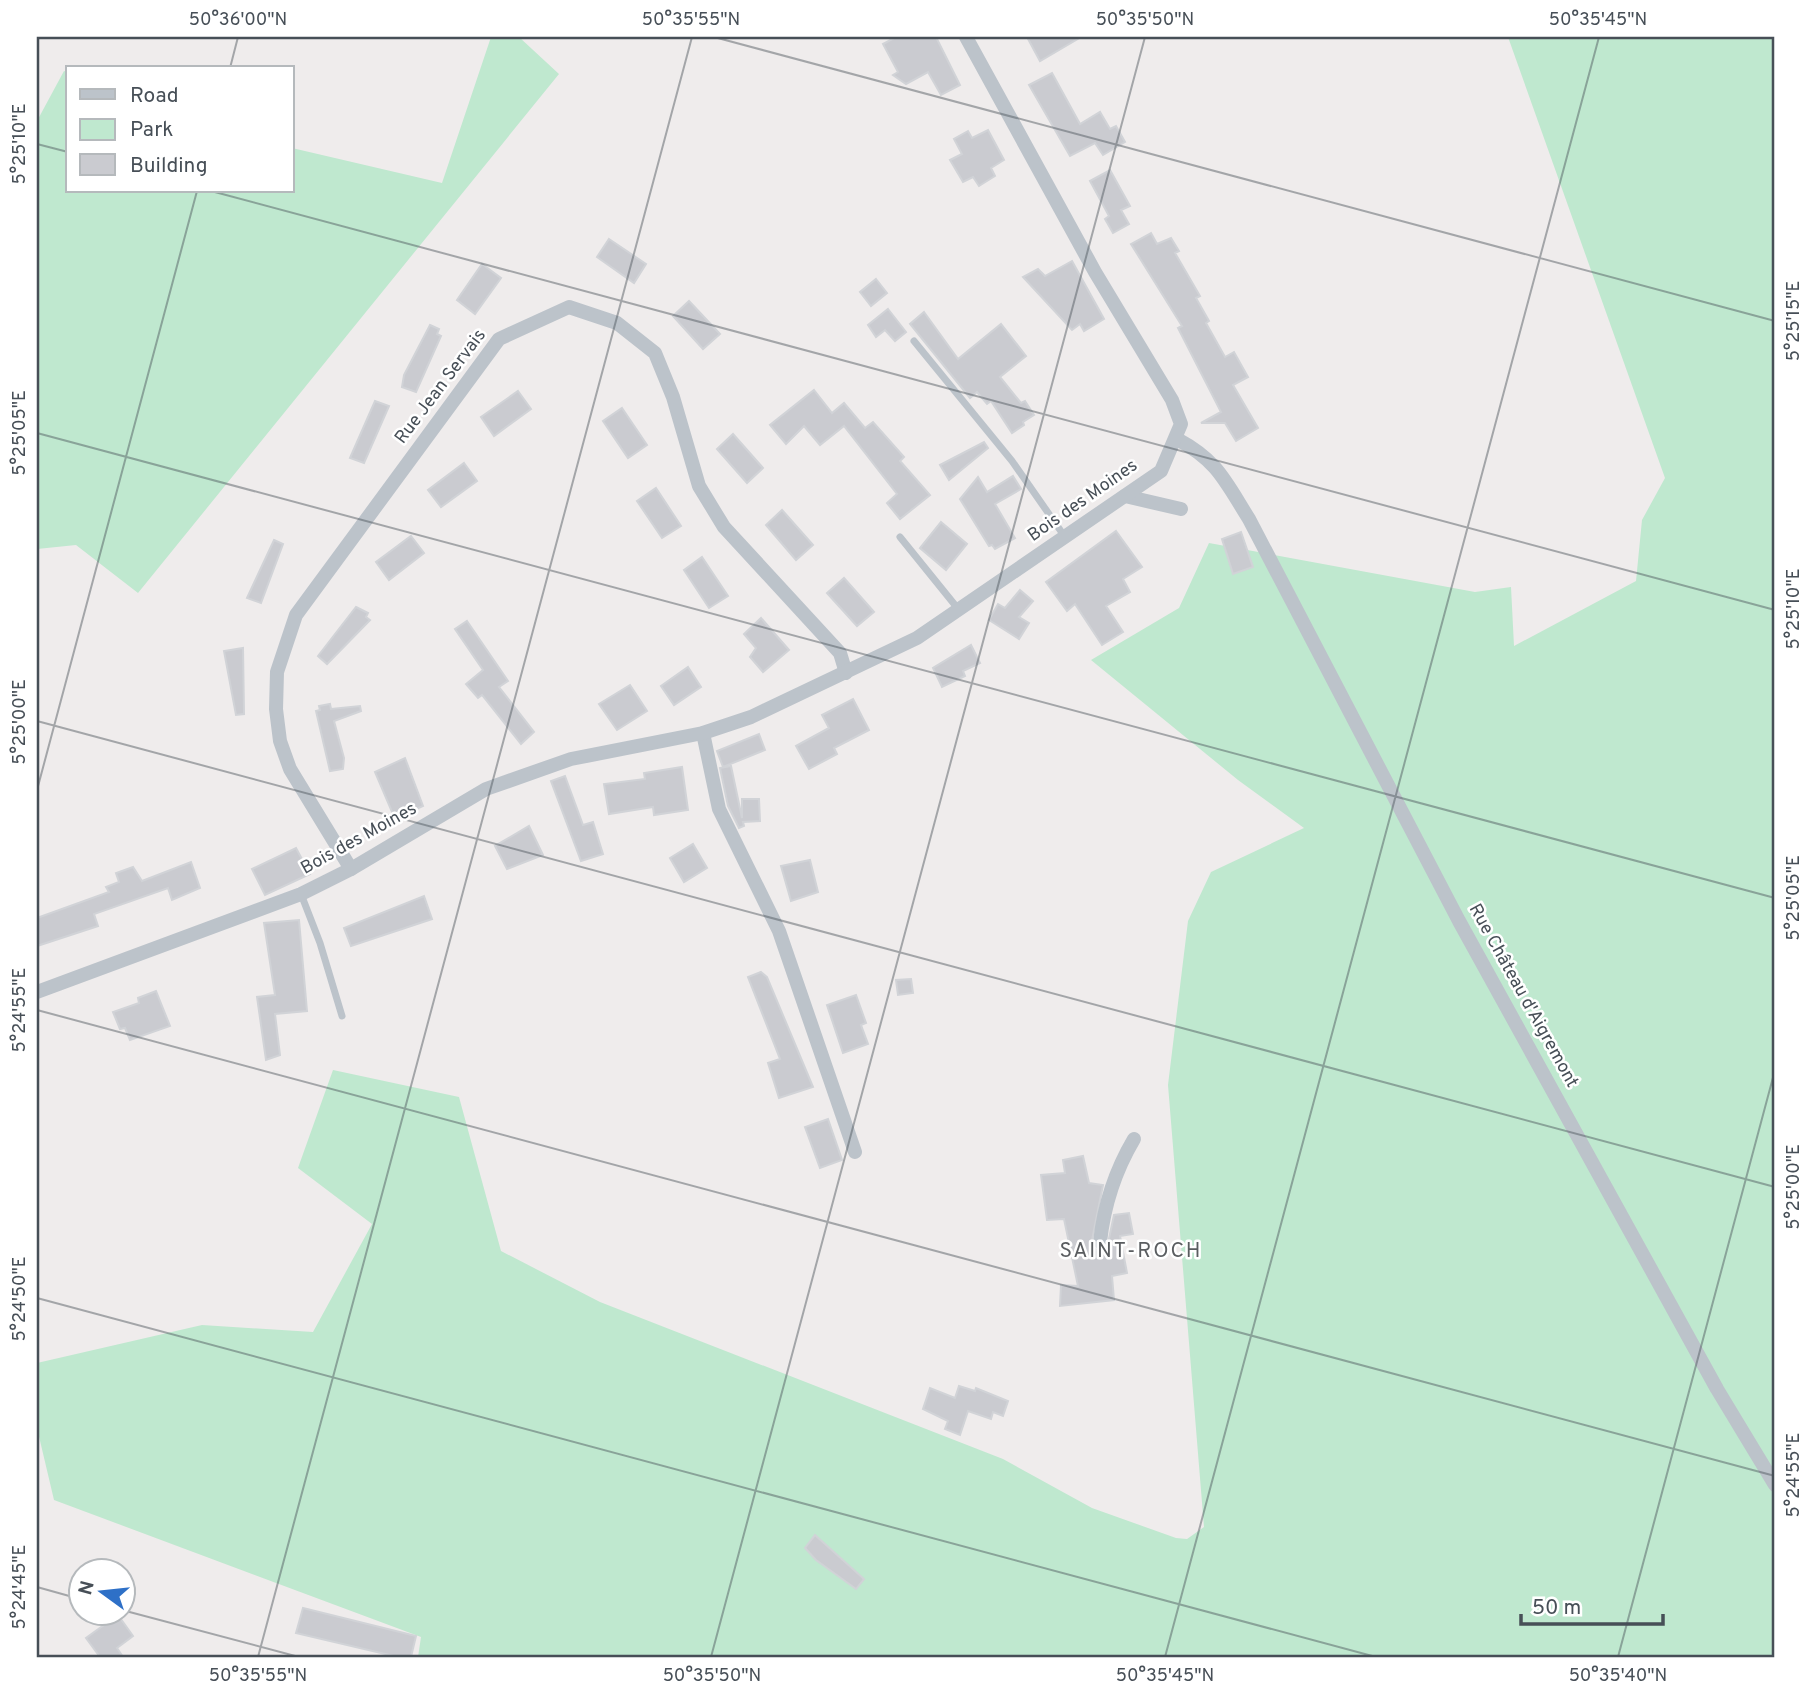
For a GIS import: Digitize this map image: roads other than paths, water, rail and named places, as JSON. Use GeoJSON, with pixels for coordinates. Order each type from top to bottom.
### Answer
{"type":"FeatureCollection","features":[{"type":"Feature","properties":{"kind":"street"},"geometry":{"type":"LineString","coordinates":[[966,37],[1095,272],[1172,400],[1181,424],[1177,439]]}},
{"type":"Feature","properties":{"kind":"street","name":"Rue Jean Servais"},"geometry":{"type":"LineString","coordinates":[[351,869],[290,769],[280,741],[276,709],[277,672],[296,615],[499,339],[569,307],[617,323],[655,353],[673,397],[699,486],[724,527],[841,653],[846,673]]}},
{"type":"Feature","properties":{"kind":"street","name":"Bois des Moines"},"geometry":{"type":"LineString","coordinates":[[37,992],[301,894],[351,869],[486,789],[571,759],[703,733],[751,717],[846,673],[917,638],[1161,471],[1177,439]]}},
{"type":"Feature","properties":{"kind":"street","name":"Rue Château d'Aigremont"},"geometry":{"type":"LineString","coordinates":[[1177,439],[1201,451],[1215,464],[1249,519],[1465,933],[1710,1377],[1775,1485]]}},
{"type":"Feature","properties":{"kind":"street"},"geometry":{"type":"LineString","coordinates":[[1125,496],[1181,509]]}},
{"type":"Feature","properties":{"kind":"street"},"geometry":{"type":"LineString","coordinates":[[703,733],[719,809],[779,931],[855,1152]]}},
{"type":"Feature","properties":{"kind":"street"},"geometry":{"type":"LineString","coordinates":[[1100,1242],[1103,1215],[1123,1158],[1134,1139]]}},
{"type":"Feature","properties":{"kind":"lane"},"geometry":{"type":"LineString","coordinates":[[914,341],[1013,461],[1065,537]]}},
{"type":"Feature","properties":{"kind":"lane"},"geometry":{"type":"LineString","coordinates":[[900,537],[960,610]]}},
{"type":"Feature","properties":{"kind":"lane"},"geometry":{"type":"LineString","coordinates":[[301,894],[320,943],[342,1016]]}},
{"type":"Feature","properties":{"kind":"district","name":"SAINT-ROCH"},"geometry":{"type":"Point","coordinates":[1131,1251]}}]}
